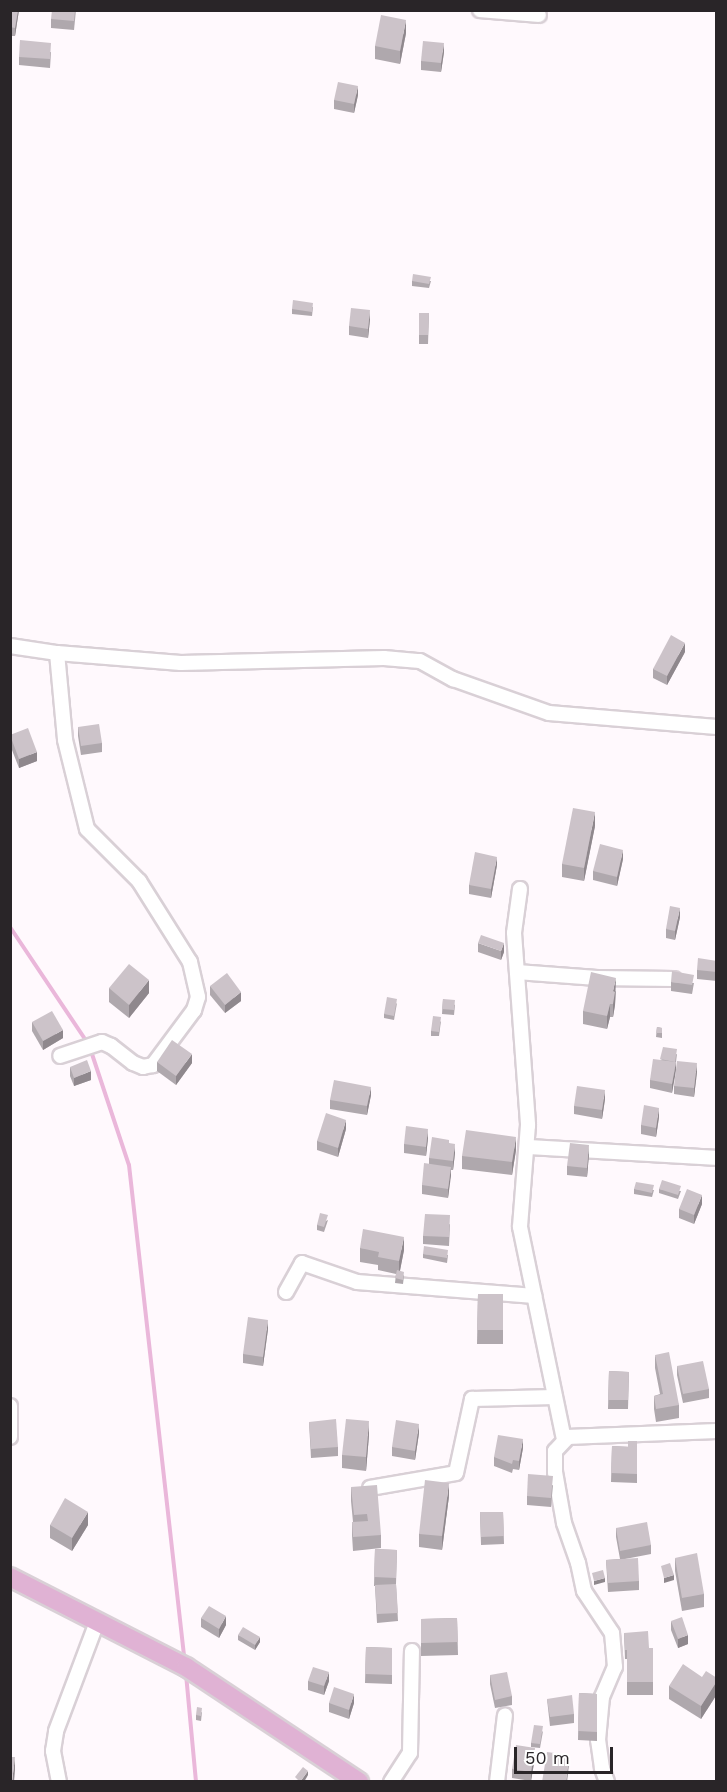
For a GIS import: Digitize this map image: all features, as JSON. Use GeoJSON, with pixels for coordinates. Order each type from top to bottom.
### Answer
{"type":"FeatureCollection","features":[{"type":"Feature","properties":{"kind":"main road"},"geometry":{"type":"LineString","coordinates":[[10,1577],[186,1667],[359,1782]]}},
{"type":"Feature","properties":{"kind":"street"},"geometry":{"type":"LineString","coordinates":[[480,10],[539,15]]}},
{"type":"Feature","properties":{"kind":"street"},"geometry":{"type":"LineString","coordinates":[[10,645],[57,653],[181,663],[384,658],[420,661],[453,679],[549,713],[717,727]]}},
{"type":"Feature","properties":{"kind":"street"},"geometry":{"type":"LineString","coordinates":[[57,653],[64,740],[87,829],[139,881],[190,962],[196,978],[198,997],[194,1010],[153,1065],[143,1067],[133,1063],[102,1042],[60,1056]]}},
{"type":"Feature","properties":{"kind":"street"},"geometry":{"type":"LineString","coordinates":[[520,889],[514,933],[528,1125],[520,1227],[564,1440]]}},
{"type":"Feature","properties":{"kind":"street"},"geometry":{"type":"LineString","coordinates":[[517,972],[597,978],[674,979]]}},
{"type":"Feature","properties":{"kind":"street"},"geometry":{"type":"LineString","coordinates":[[526,1147],[717,1158]]}},
{"type":"Feature","properties":{"kind":"street"},"geometry":{"type":"LineString","coordinates":[[286,1292],[302,1263],[357,1282],[534,1296]]}},
{"type":"Feature","properties":{"kind":"street"},"geometry":{"type":"LineString","coordinates":[[370,1488],[456,1473],[472,1398],[555,1397]]}},
{"type":"Feature","properties":{"kind":"street"},"geometry":{"type":"LineString","coordinates":[[10,1406],[10,1437]]}},
{"type":"Feature","properties":{"kind":"street"},"geometry":{"type":"LineString","coordinates":[[607,1782],[602,1768],[598,1740],[602,1697],[615,1667],[612,1633],[584,1591],[578,1563],[564,1523],[554,1461],[555,1451],[564,1440],[614,1434],[677,1435],[717,1431]]}},
{"type":"Feature","properties":{"kind":"street"},"geometry":{"type":"LineString","coordinates":[[59,1782],[53,1751],[56,1731],[98,1622]]}},
{"type":"Feature","properties":{"kind":"street"},"geometry":{"type":"LineString","coordinates":[[391,1782],[411,1754],[412,1651]]}},
{"type":"Feature","properties":{"kind":"street"},"geometry":{"type":"LineString","coordinates":[[497,1782],[505,1715]]}},
{"type":"Feature","properties":{"kind":"building"},"geometry":{"type":"Polygon","coordinates":[[[10,10],[18,10],[15,28],[10,27],[10,10]]]}},
{"type":"Feature","properties":{"kind":"building"},"geometry":{"type":"Polygon","coordinates":[[[52,10],[75,10],[74,21],[51,19],[52,10]]]}},
{"type":"Feature","properties":{"kind":"building"},"geometry":{"type":"Polygon","coordinates":[[[381,15],[406,20],[400,51],[375,46],[381,15]]]}},
{"type":"Feature","properties":{"kind":"building"},"geometry":{"type":"Polygon","coordinates":[[[20,40],[51,43],[50,59],[19,57],[20,40]]]}},
{"type":"Feature","properties":{"kind":"building"},"geometry":{"type":"Polygon","coordinates":[[[423,41],[444,43],[441,63],[421,61],[423,41]]]}},
{"type":"Feature","properties":{"kind":"building"},"geometry":{"type":"Polygon","coordinates":[[[338,82],[358,86],[354,104],[334,100],[338,82]]]}},
{"type":"Feature","properties":{"kind":"building"},"geometry":{"type":"Polygon","coordinates":[[[413,274],[431,277],[429,284],[412,281],[413,274]]]}},
{"type":"Feature","properties":{"kind":"building"},"geometry":{"type":"Polygon","coordinates":[[[293,300],[313,303],[312,312],[292,309],[293,300]]]}},
{"type":"Feature","properties":{"kind":"building"},"geometry":{"type":"Polygon","coordinates":[[[351,308],[370,310],[368,329],[349,326],[351,308]]]}},
{"type":"Feature","properties":{"kind":"building"},"geometry":{"type":"Polygon","coordinates":[[[419,313],[429,313],[428,335],[419,335],[419,313]]]}},
{"type":"Feature","properties":{"kind":"building"},"geometry":{"type":"Polygon","coordinates":[[[671,635],[685,643],[667,676],[653,669],[671,635]]]}},
{"type":"Feature","properties":{"kind":"building"},"geometry":{"type":"Polygon","coordinates":[[[99,724],[102,743],[81,746],[78,727],[99,724]]]}},
{"type":"Feature","properties":{"kind":"building"},"geometry":{"type":"Polygon","coordinates":[[[28,728],[37,752],[19,759],[10,735],[28,728]]]}},
{"type":"Feature","properties":{"kind":"building"},"geometry":{"type":"Polygon","coordinates":[[[573,808],[595,812],[584,868],[562,864],[573,808]]]}},
{"type":"Feature","properties":{"kind":"building"},"geometry":{"type":"Polygon","coordinates":[[[600,844],[623,850],[617,877],[593,871],[600,844]]]}},
{"type":"Feature","properties":{"kind":"building"},"geometry":{"type":"Polygon","coordinates":[[[475,852],[497,857],[491,889],[469,885],[475,852]]]}},
{"type":"Feature","properties":{"kind":"building"},"geometry":{"type":"Polygon","coordinates":[[[670,906],[680,908],[675,931],[666,929],[670,906]]]}},
{"type":"Feature","properties":{"kind":"building"},"geometry":{"type":"Polygon","coordinates":[[[481,935],[504,943],[501,951],[478,943],[481,935]]]}},
{"type":"Feature","properties":{"kind":"building"},"geometry":{"type":"Polygon","coordinates":[[[698,958],[717,961],[717,972],[697,970],[698,958]]]}},
{"type":"Feature","properties":{"kind":"building"},"geometry":{"type":"Polygon","coordinates":[[[129,964],[149,980],[129,1005],[109,988],[129,964]]]}},
{"type":"Feature","properties":{"kind":"building"},"geometry":{"type":"Polygon","coordinates":[[[672,971],[694,975],[692,985],[671,982],[672,971]]]}},
{"type":"Feature","properties":{"kind":"building"},"geometry":{"type":"Polygon","coordinates":[[[591,972],[616,978],[613,1004],[610,1004],[607,1016],[583,1011],[591,972]]]}},
{"type":"Feature","properties":{"kind":"building"},"geometry":{"type":"Polygon","coordinates":[[[227,973],[241,992],[225,1005],[210,986],[227,973]]]}},
{"type":"Feature","properties":{"kind":"building"},"geometry":{"type":"Polygon","coordinates":[[[387,997],[397,999],[394,1016],[384,1014],[387,997]]]}},
{"type":"Feature","properties":{"kind":"building"},"geometry":{"type":"Polygon","coordinates":[[[443,999],[455,1000],[454,1010],[442,1009],[443,999]]]}},
{"type":"Feature","properties":{"kind":"building"},"geometry":{"type":"Polygon","coordinates":[[[52,1011],[63,1030],[43,1041],[32,1022],[52,1011]]]}},
{"type":"Feature","properties":{"kind":"building"},"geometry":{"type":"Polygon","coordinates":[[[433,1016],[441,1017],[439,1032],[431,1031],[433,1016]]]}},
{"type":"Feature","properties":{"kind":"building"},"geometry":{"type":"Polygon","coordinates":[[[657,1027],[662,1028],[662,1033],[656,1033],[657,1027]]]}},
{"type":"Feature","properties":{"kind":"building"},"geometry":{"type":"Polygon","coordinates":[[[172,1040],[192,1054],[176,1076],[157,1062],[172,1040]]]}},
{"type":"Feature","properties":{"kind":"building"},"geometry":{"type":"Polygon","coordinates":[[[663,1047],[677,1049],[675,1062],[660,1059],[663,1047]]]}},
{"type":"Feature","properties":{"kind":"building"},"geometry":{"type":"Polygon","coordinates":[[[653,1059],[676,1062],[672,1084],[650,1080],[653,1059]]]}},
{"type":"Feature","properties":{"kind":"building"},"geometry":{"type":"Polygon","coordinates":[[[87,1060],[91,1071],[74,1078],[70,1067],[87,1060]]]}},
{"type":"Feature","properties":{"kind":"building"},"geometry":{"type":"Polygon","coordinates":[[[677,1061],[697,1063],[694,1088],[674,1086],[677,1061]]]}},
{"type":"Feature","properties":{"kind":"building"},"geometry":{"type":"Polygon","coordinates":[[[334,1080],[371,1087],[367,1106],[330,1100],[334,1080]]]}},
{"type":"Feature","properties":{"kind":"building"},"geometry":{"type":"Polygon","coordinates":[[[577,1086],[605,1090],[602,1110],[574,1106],[577,1086]]]}},
{"type":"Feature","properties":{"kind":"building"},"geometry":{"type":"Polygon","coordinates":[[[644,1105],[659,1108],[656,1128],[641,1125],[644,1105]]]}},
{"type":"Feature","properties":{"kind":"building"},"geometry":{"type":"Polygon","coordinates":[[[326,1113],[346,1120],[338,1148],[317,1141],[326,1113]]]}},
{"type":"Feature","properties":{"kind":"building"},"geometry":{"type":"Polygon","coordinates":[[[406,1126],[428,1129],[426,1147],[404,1144],[406,1126]]]}},
{"type":"Feature","properties":{"kind":"building"},"geometry":{"type":"Polygon","coordinates":[[[466,1130],[516,1137],[512,1162],[462,1156],[466,1130]]]}},
{"type":"Feature","properties":{"kind":"building"},"geometry":{"type":"Polygon","coordinates":[[[432,1137],[449,1140],[449,1143],[455,1144],[453,1161],[429,1158],[432,1137]]]}},
{"type":"Feature","properties":{"kind":"building"},"geometry":{"type":"Polygon","coordinates":[[[570,1143],[589,1145],[587,1168],[567,1166],[570,1143]]]}},
{"type":"Feature","properties":{"kind":"building"},"geometry":{"type":"Polygon","coordinates":[[[424,1163],[451,1167],[448,1189],[422,1185],[424,1163]]]}},
{"type":"Feature","properties":{"kind":"building"},"geometry":{"type":"Polygon","coordinates":[[[662,1180],[681,1186],[678,1195],[659,1189],[662,1180]]]}},
{"type":"Feature","properties":{"kind":"building"},"geometry":{"type":"Polygon","coordinates":[[[636,1182],[654,1185],[652,1193],[634,1189],[636,1182]]]}},
{"type":"Feature","properties":{"kind":"building"},"geometry":{"type":"Polygon","coordinates":[[[687,1189],[702,1195],[694,1215],[679,1209],[687,1189]]]}},
{"type":"Feature","properties":{"kind":"building"},"geometry":{"type":"Polygon","coordinates":[[[320,1213],[328,1215],[324,1227],[317,1225],[320,1213]]]}},
{"type":"Feature","properties":{"kind":"building"},"geometry":{"type":"Polygon","coordinates":[[[425,1214],[450,1215],[449,1237],[423,1236],[425,1214]]]}},
{"type":"Feature","properties":{"kind":"building"},"geometry":{"type":"Polygon","coordinates":[[[363,1229],[404,1237],[399,1261],[378,1257],[379,1252],[360,1248],[363,1229]]]}},
{"type":"Feature","properties":{"kind":"building"},"geometry":{"type":"Polygon","coordinates":[[[424,1246],[448,1250],[447,1258],[423,1254],[424,1246]]]}},
{"type":"Feature","properties":{"kind":"building"},"geometry":{"type":"Polygon","coordinates":[[[397,1270],[404,1272],[403,1280],[395,1278],[397,1270]]]}},
{"type":"Feature","properties":{"kind":"building"},"geometry":{"type":"Polygon","coordinates":[[[478,1294],[503,1294],[503,1330],[477,1330],[478,1294]]]}},
{"type":"Feature","properties":{"kind":"building"},"geometry":{"type":"Polygon","coordinates":[[[248,1317],[268,1320],[263,1357],[243,1354],[248,1317]]]}},
{"type":"Feature","properties":{"kind":"building"},"geometry":{"type":"Polygon","coordinates":[[[669,1352],[679,1405],[656,1409],[654,1396],[663,1394],[655,1355],[669,1352]]]}},
{"type":"Feature","properties":{"kind":"building"},"geometry":{"type":"Polygon","coordinates":[[[703,1361],[709,1389],[683,1394],[677,1366],[703,1361]]]}},
{"type":"Feature","properties":{"kind":"building"},"geometry":{"type":"Polygon","coordinates":[[[609,1371],[629,1372],[628,1400],[608,1400],[609,1371]]]}},
{"type":"Feature","properties":{"kind":"building"},"geometry":{"type":"Polygon","coordinates":[[[336,1419],[338,1447],[311,1449],[309,1422],[336,1419]]]}},
{"type":"Feature","properties":{"kind":"building"},"geometry":{"type":"Polygon","coordinates":[[[346,1419],[369,1421],[366,1457],[342,1455],[346,1419]]]}},
{"type":"Feature","properties":{"kind":"building"},"geometry":{"type":"Polygon","coordinates":[[[396,1420],[419,1424],[415,1451],[392,1447],[396,1420]]]}},
{"type":"Feature","properties":{"kind":"building"},"geometry":{"type":"Polygon","coordinates":[[[498,1435],[523,1439],[519,1461],[513,1460],[512,1464],[494,1457],[498,1435]]]}},
{"type":"Feature","properties":{"kind":"building"},"geometry":{"type":"Polygon","coordinates":[[[628,1441],[637,1441],[637,1447],[628,1447],[628,1441]]]}},
{"type":"Feature","properties":{"kind":"building"},"geometry":{"type":"Polygon","coordinates":[[[612,1446],[637,1447],[637,1474],[611,1473],[612,1446]]]}},
{"type":"Feature","properties":{"kind":"building"},"geometry":{"type":"Polygon","coordinates":[[[528,1474],[553,1476],[551,1498],[527,1496],[528,1474]]]}},
{"type":"Feature","properties":{"kind":"building"},"geometry":{"type":"Polygon","coordinates":[[[425,1480],[449,1483],[442,1536],[419,1534],[425,1480]]]}},
{"type":"Feature","properties":{"kind":"building"},"geometry":{"type":"Polygon","coordinates":[[[377,1485],[381,1535],[353,1537],[352,1522],[368,1521],[367,1514],[354,1515],[351,1487],[377,1485]]]}},
{"type":"Feature","properties":{"kind":"building"},"geometry":{"type":"Polygon","coordinates":[[[65,1498],[88,1512],[72,1538],[50,1525],[65,1498]]]}},
{"type":"Feature","properties":{"kind":"building"},"geometry":{"type":"Polygon","coordinates":[[[480,1512],[503,1512],[504,1536],[481,1537],[480,1512]]]}},
{"type":"Feature","properties":{"kind":"building"},"geometry":{"type":"Polygon","coordinates":[[[647,1522],[651,1545],[620,1551],[616,1528],[647,1522]]]}},
{"type":"Feature","properties":{"kind":"building"},"geometry":{"type":"Polygon","coordinates":[[[375,1549],[397,1550],[396,1578],[374,1577],[375,1549]]]}},
{"type":"Feature","properties":{"kind":"building"},"geometry":{"type":"Polygon","coordinates":[[[697,1553],[704,1594],[682,1598],[675,1558],[697,1553]]]}},
{"type":"Feature","properties":{"kind":"building"},"geometry":{"type":"Polygon","coordinates":[[[638,1558],[639,1581],[608,1583],[606,1560],[638,1558]]]}},
{"type":"Feature","properties":{"kind":"building"},"geometry":{"type":"Polygon","coordinates":[[[670,1563],[674,1575],[664,1578],[661,1566],[670,1563]]]}},
{"type":"Feature","properties":{"kind":"building"},"geometry":{"type":"Polygon","coordinates":[[[603,1570],[605,1578],[594,1581],[592,1573],[603,1570]]]}},
{"type":"Feature","properties":{"kind":"building"},"geometry":{"type":"Polygon","coordinates":[[[396,1584],[398,1613],[377,1614],[375,1585],[396,1584]]]}},
{"type":"Feature","properties":{"kind":"building"},"geometry":{"type":"Polygon","coordinates":[[[209,1606],[226,1616],[219,1629],[201,1618],[209,1606]]]}},
{"type":"Feature","properties":{"kind":"building"},"geometry":{"type":"Polygon","coordinates":[[[682,1617],[688,1635],[678,1639],[671,1621],[682,1617]]]}},
{"type":"Feature","properties":{"kind":"building"},"geometry":{"type":"Polygon","coordinates":[[[457,1618],[458,1642],[421,1643],[421,1619],[457,1618]]]}},
{"type":"Feature","properties":{"kind":"building"},"geometry":{"type":"Polygon","coordinates":[[[243,1627],[260,1637],[255,1645],[238,1635],[243,1627]]]}},
{"type":"Feature","properties":{"kind":"building"},"geometry":{"type":"Polygon","coordinates":[[[648,1631],[649,1648],[627,1648],[625,1650],[624,1633],[648,1631]]]}},
{"type":"Feature","properties":{"kind":"building"},"geometry":{"type":"Polygon","coordinates":[[[366,1647],[392,1648],[392,1675],[365,1674],[366,1647]]]}},
{"type":"Feature","properties":{"kind":"building"},"geometry":{"type":"Polygon","coordinates":[[[627,1648],[653,1648],[653,1682],[627,1682],[627,1648]]]}},
{"type":"Feature","properties":{"kind":"building"},"geometry":{"type":"Polygon","coordinates":[[[683,1664],[702,1677],[706,1671],[717,1678],[701,1706],[669,1686],[683,1664]]]}},
{"type":"Feature","properties":{"kind":"building"},"geometry":{"type":"Polygon","coordinates":[[[313,1667],[329,1672],[324,1686],[308,1681],[313,1667]]]}},
{"type":"Feature","properties":{"kind":"building"},"geometry":{"type":"Polygon","coordinates":[[[507,1672],[512,1696],[495,1700],[490,1675],[507,1672]]]}},
{"type":"Feature","properties":{"kind":"building"},"geometry":{"type":"Polygon","coordinates":[[[334,1687],[354,1694],[349,1710],[329,1703],[334,1687]]]}},
{"type":"Feature","properties":{"kind":"building"},"geometry":{"type":"Polygon","coordinates":[[[579,1693],[597,1694],[597,1732],[578,1731],[579,1693]]]}},
{"type":"Feature","properties":{"kind":"building"},"geometry":{"type":"Polygon","coordinates":[[[572,1695],[574,1714],[550,1717],[547,1699],[572,1695]]]}},
{"type":"Feature","properties":{"kind":"building"},"geometry":{"type":"Polygon","coordinates":[[[197,1707],[202,1708],[201,1716],[196,1715],[197,1707]]]}},
{"type":"Feature","properties":{"kind":"building"},"geometry":{"type":"Polygon","coordinates":[[[534,1725],[543,1726],[540,1744],[531,1743],[534,1725]]]}},
{"type":"Feature","properties":{"kind":"building"},"geometry":{"type":"Polygon","coordinates":[[[516,1745],[535,1748],[531,1772],[512,1769],[516,1745]]]}},
{"type":"Feature","properties":{"kind":"building"},"geometry":{"type":"Polygon","coordinates":[[[547,1752],[569,1755],[566,1782],[542,1782],[547,1752]]]}},
{"type":"Feature","properties":{"kind":"building"},"geometry":{"type":"Polygon","coordinates":[[[10,1757],[15,1757],[12,1782],[10,1782],[10,1757]]]}},
{"type":"Feature","properties":{"kind":"building"},"geometry":{"type":"Polygon","coordinates":[[[303,1767],[308,1771],[300,1782],[295,1777],[303,1767]]]}},
{"type":"Feature","properties":{"kind":"waterway"},"geometry":{"type":"LineString","coordinates":[[10,927],[89,1045],[129,1165],[185,1661]]}},
{"type":"Feature","properties":{"kind":"waterway"},"geometry":{"type":"LineString","coordinates":[[186,1674],[196,1782]]}}]}
